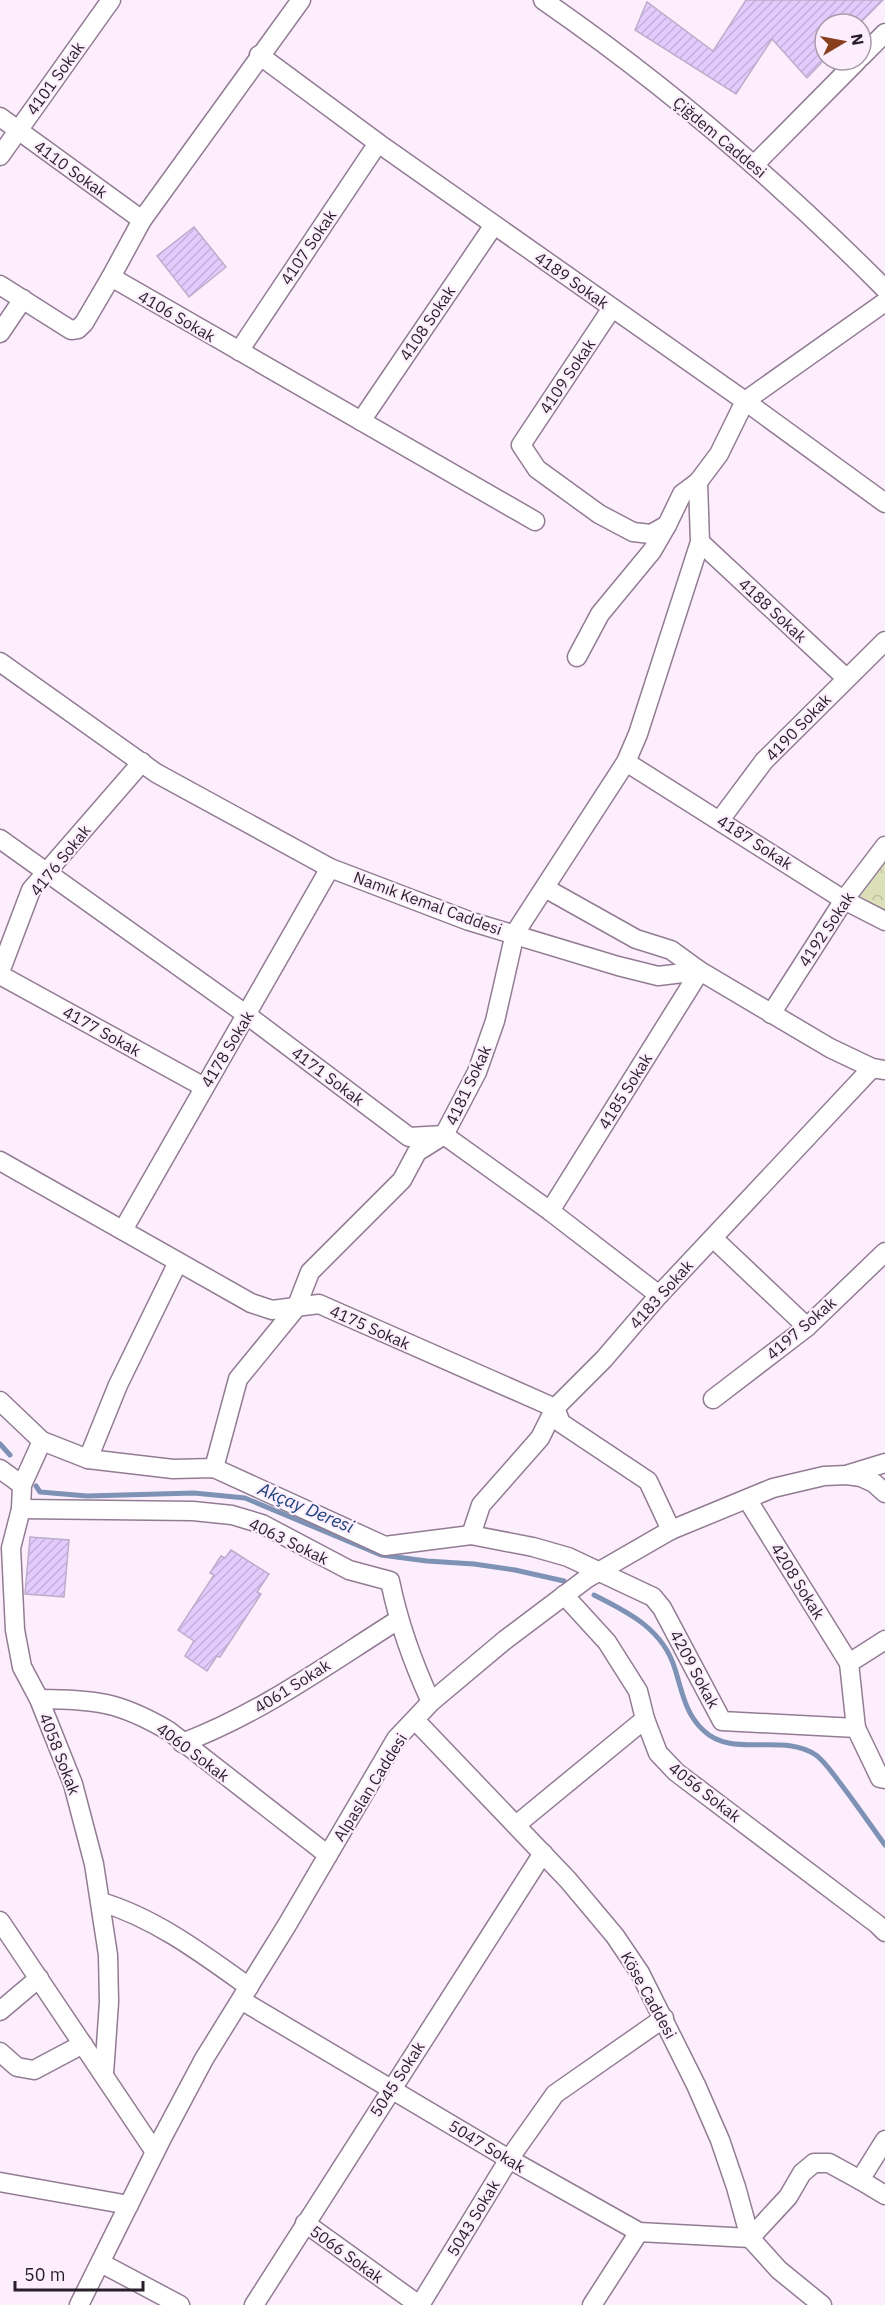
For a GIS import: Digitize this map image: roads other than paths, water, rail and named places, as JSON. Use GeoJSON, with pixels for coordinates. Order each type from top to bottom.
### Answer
{"type":"FeatureCollection","features":[{"type":"Feature","properties":{"kind":"street","name":"4101 Sokak"},"geometry":{"type":"LineString","coordinates":[[0,156],[111,0]]}},
{"type":"Feature","properties":{"kind":"street"},"geometry":{"type":"LineString","coordinates":[[0,285],[71,330],[78,329],[84,324],[142,220],[301,0]]}},
{"type":"Feature","properties":{"kind":"street","name":"Çiğdem Caddesi"},"geometry":{"type":"LineString","coordinates":[[543,0],[609,46],[754,165],[835,239],[885,289]]}},
{"type":"Feature","properties":{"kind":"street"},"geometry":{"type":"LineString","coordinates":[[873,45],[885,33]]}},
{"type":"Feature","properties":{"kind":"street","name":"4189 Sokak"},"geometry":{"type":"LineString","coordinates":[[259,56],[885,503]]}},
{"type":"Feature","properties":{"kind":"street"},"geometry":{"type":"LineString","coordinates":[[754,165],[847,72]]}},
{"type":"Feature","properties":{"kind":"street","name":"4110 Sokak"},"geometry":{"type":"LineString","coordinates":[[0,117],[142,220]]}},
{"type":"Feature","properties":{"kind":"street","name":"4107 Sokak"},"geometry":{"type":"LineString","coordinates":[[239,351],[378,143]]}},
{"type":"Feature","properties":{"kind":"street","name":"4108 Sokak"},"geometry":{"type":"LineString","coordinates":[[361,421],[494,225]]}},
{"type":"Feature","properties":{"kind":"street","name":"4106 Sokak"},"geometry":{"type":"LineString","coordinates":[[111,277],[535,521]]}},
{"type":"Feature","properties":{"kind":"street"},"geometry":{"type":"LineString","coordinates":[[0,333],[23,300]]}},
{"type":"Feature","properties":{"kind":"street"},"geometry":{"type":"LineString","coordinates":[[577,657],[600,614],[652,551],[682,494],[698,482],[719,454],[745,401],[885,302]]}},
{"type":"Feature","properties":{"kind":"street","name":"4109 Sokak"},"geometry":{"type":"LineString","coordinates":[[612,308],[521,445],[537,469],[598,514],[633,532],[651,534],[667,525]]}},
{"type":"Feature","properties":{"kind":"street","name":"4181 Sokak"},"geometry":{"type":"LineString","coordinates":[[214,1468],[238,1378],[296,1308],[310,1272],[402,1180],[417,1152],[444,1135],[477,1072],[495,1021],[515,933],[626,762],[651,698],[700,542],[698,482]]}},
{"type":"Feature","properties":{"kind":"street","name":"4188 Sokak"},"geometry":{"type":"LineString","coordinates":[[700,542],[846,678]]}},
{"type":"Feature","properties":{"kind":"street","name":"4190 Sokak"},"geometry":{"type":"LineString","coordinates":[[720,820],[764,761],[885,641]]}},
{"type":"Feature","properties":{"kind":"street","name":"Namık Kemal Caddesi"},"geometry":{"type":"LineString","coordinates":[[0,662],[156,773],[330,868],[470,921],[618,966],[658,976],[700,971]]}},
{"type":"Feature","properties":{"kind":"street","name":"4176 Sokak"},"geometry":{"type":"LineString","coordinates":[[0,974],[32,890],[142,762]]}},
{"type":"Feature","properties":{"kind":"street","name":"4187 Sokak"},"geometry":{"type":"LineString","coordinates":[[626,762],[844,900],[885,921]]}},
{"type":"Feature","properties":{"kind":"street","name":"4171 Sokak"},"geometry":{"type":"LineString","coordinates":[[0,839],[248,1015],[409,1137],[444,1135]]}},
{"type":"Feature","properties":{"kind":"street","name":"4192 Sokak"},"geometry":{"type":"LineString","coordinates":[[771,1014],[844,900],[885,846]]}},
{"type":"Feature","properties":{"kind":"street","name":"4178 Sokak"},"geometry":{"type":"LineString","coordinates":[[123,1230],[330,868]]}},
{"type":"Feature","properties":{"kind":"street"},"geometry":{"type":"LineString","coordinates":[[545,888],[636,939],[671,950],[700,971],[771,1014],[830,1047],[879,1069]]}},
{"type":"Feature","properties":{"kind":"street","name":"4185 Sokak"},"geometry":{"type":"LineString","coordinates":[[550,1211],[700,971]]}},
{"type":"Feature","properties":{"kind":"street","name":"4177 Sokak"},"geometry":{"type":"LineString","coordinates":[[0,974],[204,1087]]}},
{"type":"Feature","properties":{"kind":"street","name":"4183 Sokak"},"geometry":{"type":"LineString","coordinates":[[471,1535],[480,1505],[540,1438],[555,1408],[604,1359],[659,1295],[713,1238],[879,1069]]}},
{"type":"Feature","properties":{"kind":"street"},"geometry":{"type":"LineString","coordinates":[[444,1135],[550,1211],[659,1295]]}},
{"type":"Feature","properties":{"kind":"street","name":"4175 Sokak"},"geometry":{"type":"LineString","coordinates":[[0,1161],[250,1303],[272,1310],[319,1304],[555,1408],[561,1423],[648,1481],[671,1530]]}},
{"type":"Feature","properties":{"kind":"street"},"geometry":{"type":"LineString","coordinates":[[713,1238],[807,1327]]}},
{"type":"Feature","properties":{"kind":"street","name":"4197 Sokak"},"geometry":{"type":"LineString","coordinates":[[713,1399],[807,1327],[884,1256]]}},
{"type":"Feature","properties":{"kind":"street"},"geometry":{"type":"LineString","coordinates":[[88,1460],[118,1385],[178,1262]]}},
{"type":"Feature","properties":{"kind":"street"},"geometry":{"type":"LineString","coordinates":[[0,1401],[42,1442],[88,1460],[172,1469],[214,1468],[385,1546],[471,1535],[559,1554],[597,1572]]}},
{"type":"Feature","properties":{"kind":"street","name":"4058 Sokak"},"geometry":{"type":"LineString","coordinates":[[42,1442],[22,1485],[21,1509],[6,1548],[15,1630],[22,1666],[63,1754],[82,1812],[101,1902],[108,1955],[109,2002],[104,2073]]}},
{"type":"Feature","properties":{"kind":"street"},"geometry":{"type":"LineString","coordinates":[[848,1474],[885,1463]]}},
{"type":"Feature","properties":{"kind":"street"},"geometry":{"type":"LineString","coordinates":[[0,1469],[22,1485]]}},
{"type":"Feature","properties":{"kind":"street","name":"Alpaslan Caddesi"},"geometry":{"type":"LineString","coordinates":[[79,2305],[204,2059],[396,1739],[431,1702],[505,1640],[564,1595],[597,1572],[671,1530],[773,1488],[824,1476],[848,1474],[867,1479],[885,1493]]}},
{"type":"Feature","properties":{"kind":"street","name":"4208 Sokak"},"geometry":{"type":"LineString","coordinates":[[747,1499],[849,1663]]}},
{"type":"Feature","properties":{"kind":"street","name":"4063 Sokak"},"geometry":{"type":"LineString","coordinates":[[21,1509],[193,1511],[242,1518],[262,1524],[349,1570],[390,1581],[398,1620],[410,1657],[431,1702]]}},
{"type":"Feature","properties":{"kind":"street","name":"4209 Sokak"},"geometry":{"type":"LineString","coordinates":[[597,1572],[653,1597],[662,1608],[722,1721],[855,1728]]}},
{"type":"Feature","properties":{"kind":"street","name":"4056 Sokak"},"geometry":{"type":"LineString","coordinates":[[564,1595],[607,1642],[638,1691],[645,1719],[658,1753],[676,1772],[885,1932]]}},
{"type":"Feature","properties":{"kind":"street","name":"4061 Sokak"},"geometry":{"type":"LineString","coordinates":[[182,1743],[217,1730],[251,1712],[398,1620]]}},
{"type":"Feature","properties":{"kind":"street"},"geometry":{"type":"LineString","coordinates":[[885,1640],[849,1663],[855,1728],[880,1778],[885,1779]]}},
{"type":"Feature","properties":{"kind":"street","name":"4060 Sokak"},"geometry":{"type":"LineString","coordinates":[[39,1699],[82,1699],[110,1703],[142,1715],[169,1731],[327,1855]]}},
{"type":"Feature","properties":{"kind":"street"},"geometry":{"type":"LineString","coordinates":[[516,1826],[645,1719]]}},
{"type":"Feature","properties":{"kind":"street","name":"Köse Caddesi"},"geometry":{"type":"LineString","coordinates":[[415,1720],[543,1853],[615,1936],[640,1973],[696,2085],[720,2140],[750,2238],[779,2270],[822,2305]]}},
{"type":"Feature","properties":{"kind":"street","name":"5045 Sokak"},"geometry":{"type":"LineString","coordinates":[[254,2305],[543,1853]]}},
{"type":"Feature","properties":{"kind":"street","name":"5047 Sokak"},"geometry":{"type":"LineString","coordinates":[[101,1902],[128,1910],[201,1953],[245,1993],[391,2088],[509,2159],[639,2232],[750,2238]]}},
{"type":"Feature","properties":{"kind":"street"},"geometry":{"type":"LineString","coordinates":[[0,1921],[155,2152]]}},
{"type":"Feature","properties":{"kind":"street"},"geometry":{"type":"LineString","coordinates":[[0,2011],[39,1978]]}},
{"type":"Feature","properties":{"kind":"street","name":"5043 Sokak"},"geometry":{"type":"LineString","coordinates":[[420,2305],[509,2159],[555,2094],[664,2018]]}},
{"type":"Feature","properties":{"kind":"street"},"geometry":{"type":"LineString","coordinates":[[0,2052],[17,2067],[34,2070],[83,2044]]}},
{"type":"Feature","properties":{"kind":"street"},"geometry":{"type":"LineString","coordinates":[[860,2180],[885,2140]]}},
{"type":"Feature","properties":{"kind":"street"},"geometry":{"type":"LineString","coordinates":[[750,2238],[788,2197],[802,2174],[814,2163],[829,2163],[885,2195]]}},
{"type":"Feature","properties":{"kind":"street"},"geometry":{"type":"LineString","coordinates":[[0,2182],[129,2205]]}},
{"type":"Feature","properties":{"kind":"street","name":"5066 Sokak"},"geometry":{"type":"LineString","coordinates":[[305,2223],[420,2305]]}},
{"type":"Feature","properties":{"kind":"street"},"geometry":{"type":"LineString","coordinates":[[592,2305],[639,2232]]}},
{"type":"Feature","properties":{"kind":"street"},"geometry":{"type":"LineString","coordinates":[[101,2262],[180,2305]]}},
{"type":"Feature","properties":{"kind":"waterway","name":"Akçay Deresi"},"geometry":{"type":"LineString","coordinates":[[0,1444],[10,1455]]}},
{"type":"Feature","properties":{"kind":"waterway","name":"Akçay Deresi"},"geometry":{"type":"LineString","coordinates":[[36,1486],[40,1492],[87,1496],[194,1493],[245,1498],[381,1555],[474,1564],[564,1581]]}},
{"type":"Feature","properties":{"kind":"waterway","name":"Akçay Deresi"},"geometry":{"type":"LineString","coordinates":[[594,1595],[643,1623],[662,1643],[675,1669],[688,1709],[703,1730],[728,1743],[788,1745],[816,1755],[830,1769],[885,1845]]}}]}
